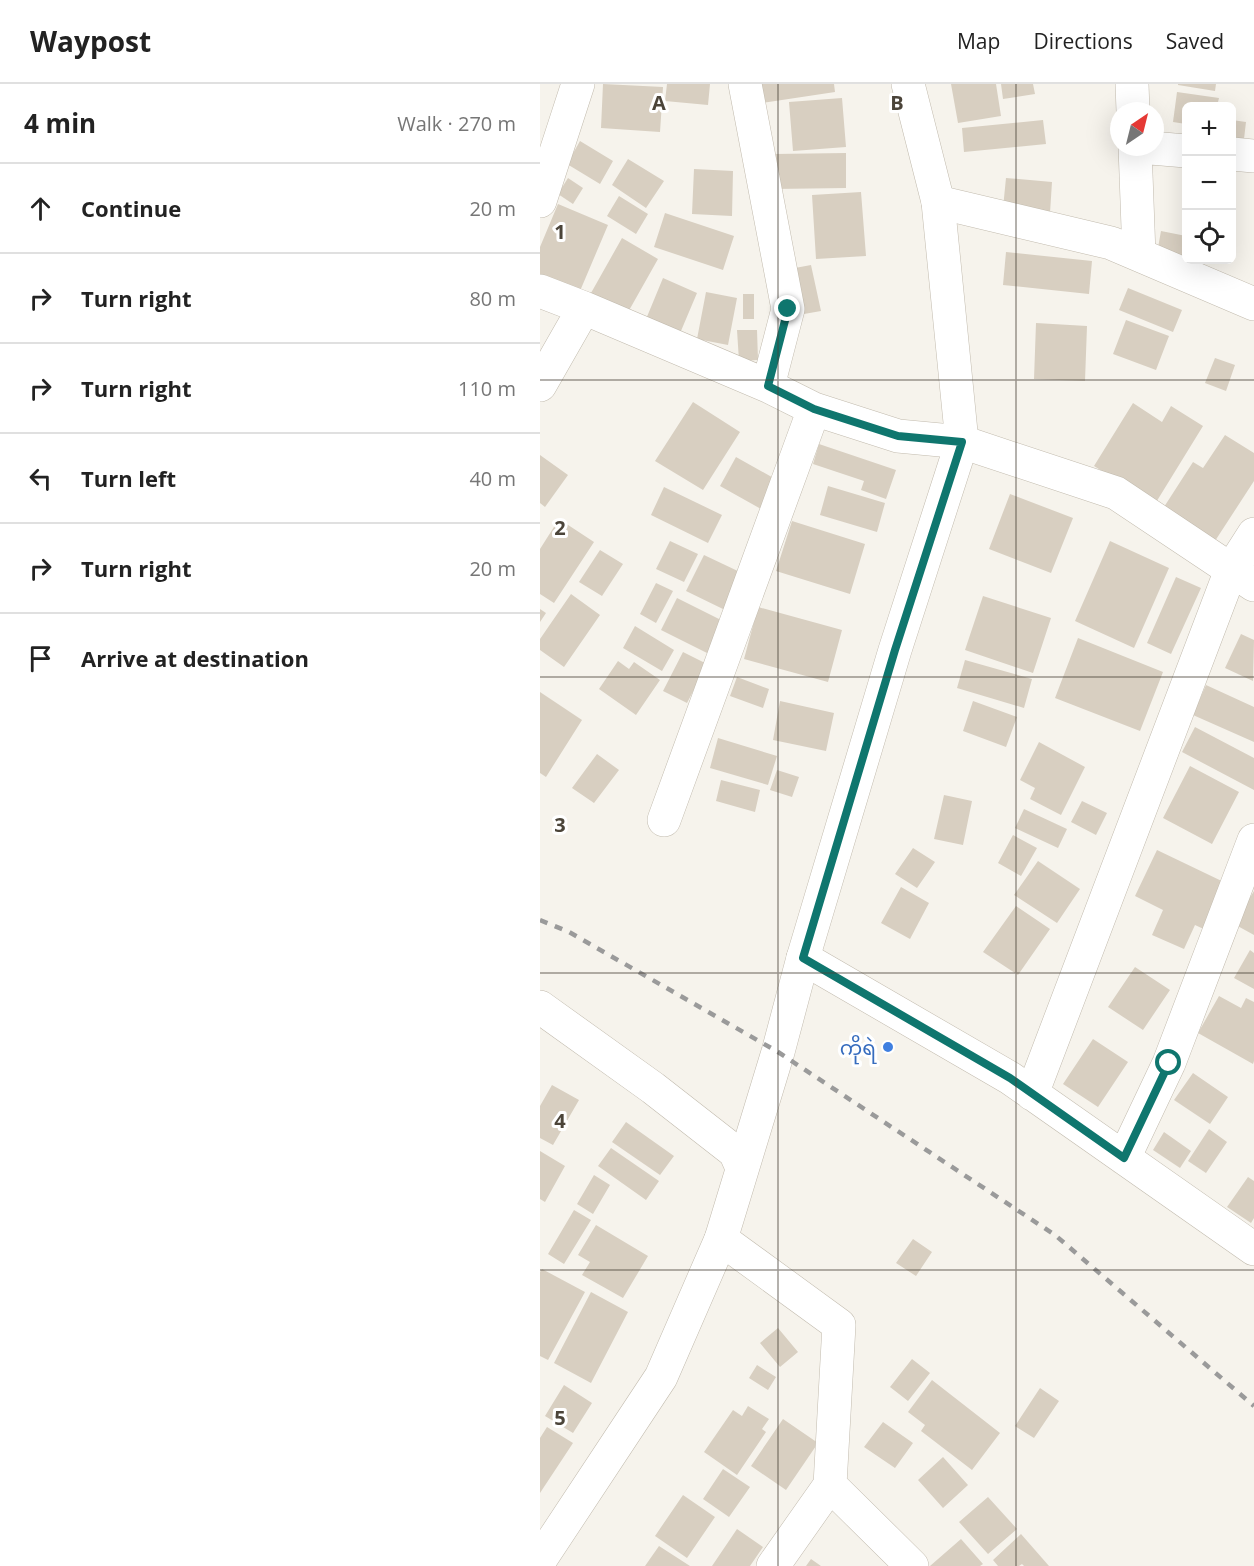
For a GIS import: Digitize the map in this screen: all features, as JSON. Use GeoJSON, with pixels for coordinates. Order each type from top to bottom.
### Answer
{"type":"FeatureCollection","features":[{"type":"Feature","properties":{"kind":"street"},"geometry":{"type":"LineString","coordinates":[[540,201],[578,84]]}},
{"type":"Feature","properties":{"kind":"street"},"geometry":{"type":"LineString","coordinates":[[745,84],[788,309],[768,386]]}},
{"type":"Feature","properties":{"kind":"street"},"geometry":{"type":"LineString","coordinates":[[548,1566],[540,1560],[661,1377],[721,1239],[895,650],[962,442],[939,202],[908,84]]}},
{"type":"Feature","properties":{"kind":"street"},"geometry":{"type":"LineString","coordinates":[[1132,84],[1133,102]]}},
{"type":"Feature","properties":{"kind":"street"},"geometry":{"type":"LineString","coordinates":[[1164,149],[1182,151]]}},
{"type":"Feature","properties":{"kind":"street"},"geometry":{"type":"LineString","coordinates":[[1236,154],[1254,156]]}},
{"type":"Feature","properties":{"kind":"street"},"geometry":{"type":"LineString","coordinates":[[1137,156],[1139,255]]}},
{"type":"Feature","properties":{"kind":"street"},"geometry":{"type":"LineString","coordinates":[[939,202],[1111,243],[1254,304]]}},
{"type":"Feature","properties":{"kind":"street"},"geometry":{"type":"LineString","coordinates":[[540,291],[768,386],[814,409],[898,436],[962,442],[1116,493],[1243,577]]}},
{"type":"Feature","properties":{"kind":"street"},"geometry":{"type":"LineString","coordinates":[[540,386],[584,308]]}},
{"type":"Feature","properties":{"kind":"street"},"geometry":{"type":"LineString","coordinates":[[664,820],[814,409]]}},
{"type":"Feature","properties":{"kind":"street"},"geometry":{"type":"LineString","coordinates":[[1032,1094],[1243,577],[1254,534]]}},
{"type":"Feature","properties":{"kind":"street"},"geometry":{"type":"LineString","coordinates":[[1124,1158],[1169,1063],[1254,840]]}},
{"type":"Feature","properties":{"kind":"street"},"geometry":{"type":"LineString","coordinates":[[803,958],[1010,1078],[1254,1250]]}},
{"type":"Feature","properties":{"kind":"street"},"geometry":{"type":"LineString","coordinates":[[540,1007],[653,1088],[735,1152],[742,1168]]}},
{"type":"Feature","properties":{"kind":"street"},"geometry":{"type":"LineString","coordinates":[[721,1239],[839,1325],[830,1485],[773,1566]]}},
{"type":"Feature","properties":{"kind":"street"},"geometry":{"type":"LineString","coordinates":[[830,1485],[912,1566]]}},
{"type":"Feature","properties":{"kind":"building"},"geometry":{"type":"Polygon","coordinates":[[[603,84],[663,87],[660,132],[601,128],[603,84]]]}},
{"type":"Feature","properties":{"kind":"building"},"geometry":{"type":"Polygon","coordinates":[[[667,84],[710,84],[708,105],[665,101],[667,84]]]}},
{"type":"Feature","properties":{"kind":"building"},"geometry":{"type":"Polygon","coordinates":[[[759,84],[834,84],[835,92],[762,103],[759,84]]]}},
{"type":"Feature","properties":{"kind":"building"},"geometry":{"type":"Polygon","coordinates":[[[951,84],[996,84],[1001,116],[958,123],[951,84]]]}},
{"type":"Feature","properties":{"kind":"building"},"geometry":{"type":"Polygon","coordinates":[[[1001,84],[1033,84],[1035,94],[1003,99],[1001,84]]]}},
{"type":"Feature","properties":{"kind":"building"},"geometry":{"type":"Polygon","coordinates":[[[1178,84],[1216,84],[1215,91],[1178,84]]]}},
{"type":"Feature","properties":{"kind":"building"},"geometry":{"type":"Polygon","coordinates":[[[1177,92],[1219,98],[1218,102],[1182,102],[1182,123],[1173,122],[1177,92]]]}},
{"type":"Feature","properties":{"kind":"building"},"geometry":{"type":"Polygon","coordinates":[[[842,98],[846,147],[793,151],[789,102],[842,98]]]}},
{"type":"Feature","properties":{"kind":"building"},"geometry":{"type":"Polygon","coordinates":[[[1043,120],[1046,144],[964,152],[962,128],[1043,120]]]}},
{"type":"Feature","properties":{"kind":"building"},"geometry":{"type":"Polygon","coordinates":[[[1236,121],[1246,122],[1244,139],[1236,138],[1236,121]]]}},
{"type":"Feature","properties":{"kind":"building"},"geometry":{"type":"Polygon","coordinates":[[[580,141],[613,161],[600,184],[567,164],[580,141]]]}},
{"type":"Feature","properties":{"kind":"building"},"geometry":{"type":"Polygon","coordinates":[[[846,153],[846,188],[774,189],[774,154],[846,153]]]}},
{"type":"Feature","properties":{"kind":"building"},"geometry":{"type":"Polygon","coordinates":[[[628,159],[664,181],[646,208],[612,185],[628,159]]]}},
{"type":"Feature","properties":{"kind":"building"},"geometry":{"type":"Polygon","coordinates":[[[694,169],[733,171],[732,216],[692,214],[694,169]]]}},
{"type":"Feature","properties":{"kind":"building"},"geometry":{"type":"Polygon","coordinates":[[[568,178],[583,188],[573,204],[558,194],[568,178]]]}},
{"type":"Feature","properties":{"kind":"building"},"geometry":{"type":"Polygon","coordinates":[[[1006,178],[1052,182],[1050,213],[1003,208],[1006,178]]]}},
{"type":"Feature","properties":{"kind":"building"},"geometry":{"type":"Polygon","coordinates":[[[861,192],[866,256],[816,259],[812,195],[861,192]]]}},
{"type":"Feature","properties":{"kind":"building"},"geometry":{"type":"Polygon","coordinates":[[[619,196],[648,214],[636,234],[607,216],[619,196]]]}},
{"type":"Feature","properties":{"kind":"building"},"geometry":{"type":"Polygon","coordinates":[[[558,204],[608,225],[580,291],[540,274],[540,247],[558,204]]]}},
{"type":"Feature","properties":{"kind":"building"},"geometry":{"type":"Polygon","coordinates":[[[665,213],[734,236],[723,270],[654,247],[665,213]]]}},
{"type":"Feature","properties":{"kind":"building"},"geometry":{"type":"Polygon","coordinates":[[[1161,231],[1182,235],[1182,257],[1157,253],[1161,231]]]}},
{"type":"Feature","properties":{"kind":"building"},"geometry":{"type":"Polygon","coordinates":[[[622,238],[658,259],[627,314],[591,293],[622,238]]]}},
{"type":"Feature","properties":{"kind":"building"},"geometry":{"type":"Polygon","coordinates":[[[1006,252],[1092,261],[1089,294],[1003,285],[1006,252]]]}},
{"type":"Feature","properties":{"kind":"building"},"geometry":{"type":"Polygon","coordinates":[[[811,265],[821,311],[804,314],[795,268],[811,265]]]}},
{"type":"Feature","properties":{"kind":"building"},"geometry":{"type":"Polygon","coordinates":[[[663,278],[697,293],[678,338],[644,324],[663,278]]]}},
{"type":"Feature","properties":{"kind":"building"},"geometry":{"type":"Polygon","coordinates":[[[1128,288],[1182,310],[1173,332],[1119,310],[1128,288]]]}},
{"type":"Feature","properties":{"kind":"building"},"geometry":{"type":"Polygon","coordinates":[[[706,292],[737,298],[728,345],[697,339],[706,292]]]}},
{"type":"Feature","properties":{"kind":"building"},"geometry":{"type":"Polygon","coordinates":[[[743,294],[754,294],[754,319],[743,319],[743,294]]]}},
{"type":"Feature","properties":{"kind":"building"},"geometry":{"type":"Polygon","coordinates":[[[1126,320],[1169,336],[1156,370],[1113,354],[1126,320]]]}},
{"type":"Feature","properties":{"kind":"building"},"geometry":{"type":"Polygon","coordinates":[[[1036,323],[1087,326],[1085,381],[1034,379],[1036,323]]]}},
{"type":"Feature","properties":{"kind":"building"},"geometry":{"type":"Polygon","coordinates":[[[737,330],[757,330],[758,360],[739,361],[737,330]]]}},
{"type":"Feature","properties":{"kind":"building"},"geometry":{"type":"Polygon","coordinates":[[[1215,358],[1235,365],[1226,391],[1205,383],[1215,358]]]}},
{"type":"Feature","properties":{"kind":"building"},"geometry":{"type":"Polygon","coordinates":[[[693,402],[740,432],[703,490],[655,461],[693,402]]]}},
{"type":"Feature","properties":{"kind":"building"},"geometry":{"type":"Polygon","coordinates":[[[1133,403],[1162,422],[1171,406],[1203,426],[1155,504],[1094,466],[1133,403]]]}},
{"type":"Feature","properties":{"kind":"building"},"geometry":{"type":"Polygon","coordinates":[[[1225,435],[1254,453],[1254,481],[1215,541],[1164,507],[1193,462],[1203,468],[1225,435]]]}},
{"type":"Feature","properties":{"kind":"building"},"geometry":{"type":"Polygon","coordinates":[[[819,444],[896,470],[886,499],[861,490],[864,481],[813,464],[819,444]]]}},
{"type":"Feature","properties":{"kind":"building"},"geometry":{"type":"Polygon","coordinates":[[[540,455],[568,475],[545,507],[540,503],[540,455]]]}},
{"type":"Feature","properties":{"kind":"building"},"geometry":{"type":"Polygon","coordinates":[[[736,457],[777,480],[761,509],[720,486],[736,457]]]}},
{"type":"Feature","properties":{"kind":"building"},"geometry":{"type":"Polygon","coordinates":[[[828,486],[885,503],[877,532],[820,515],[828,486]]]}},
{"type":"Feature","properties":{"kind":"building"},"geometry":{"type":"Polygon","coordinates":[[[664,487],[722,515],[708,543],[651,515],[664,487]]]}},
{"type":"Feature","properties":{"kind":"building"},"geometry":{"type":"Polygon","coordinates":[[[1010,494],[1073,518],[1051,573],[989,549],[1010,494]]]}},
{"type":"Feature","properties":{"kind":"building"},"geometry":{"type":"Polygon","coordinates":[[[559,519],[594,542],[554,603],[540,594],[540,549],[559,519]]]}},
{"type":"Feature","properties":{"kind":"building"},"geometry":{"type":"Polygon","coordinates":[[[792,521],[865,544],[850,594],[776,571],[792,521]]]}},
{"type":"Feature","properties":{"kind":"building"},"geometry":{"type":"Polygon","coordinates":[[[670,541],[698,554],[684,582],[656,569],[670,541]]]}},
{"type":"Feature","properties":{"kind":"building"},"geometry":{"type":"Polygon","coordinates":[[[1110,541],[1169,568],[1134,648],[1075,621],[1110,541]]]}},
{"type":"Feature","properties":{"kind":"building"},"geometry":{"type":"Polygon","coordinates":[[[600,550],[623,564],[602,596],[579,582],[600,550]]]}},
{"type":"Feature","properties":{"kind":"building"},"geometry":{"type":"Polygon","coordinates":[[[704,555],[742,573],[725,610],[686,591],[704,555]]]}},
{"type":"Feature","properties":{"kind":"building"},"geometry":{"type":"Polygon","coordinates":[[[1176,577],[1201,588],[1171,654],[1147,643],[1176,577]]]}},
{"type":"Feature","properties":{"kind":"building"},"geometry":{"type":"Polygon","coordinates":[[[656,583],[673,591],[656,623],[640,614],[656,583]]]}},
{"type":"Feature","properties":{"kind":"building"},"geometry":{"type":"Polygon","coordinates":[[[571,594],[600,615],[564,667],[540,650],[540,639],[571,594]]]}},
{"type":"Feature","properties":{"kind":"building"},"geometry":{"type":"Polygon","coordinates":[[[983,596],[1051,618],[1033,673],[965,650],[983,596]]]}},
{"type":"Feature","properties":{"kind":"building"},"geometry":{"type":"Polygon","coordinates":[[[677,598],[725,622],[709,654],[661,630],[677,598]]]}},
{"type":"Feature","properties":{"kind":"building"},"geometry":{"type":"Polygon","coordinates":[[[758,607],[842,630],[828,682],[744,659],[758,607]]]}},
{"type":"Feature","properties":{"kind":"building"},"geometry":{"type":"Polygon","coordinates":[[[540,609],[546,613],[540,622],[540,609]]]}},
{"type":"Feature","properties":{"kind":"building"},"geometry":{"type":"Polygon","coordinates":[[[635,626],[674,650],[662,671],[623,648],[635,626]]]}},
{"type":"Feature","properties":{"kind":"building"},"geometry":{"type":"Polygon","coordinates":[[[1241,634],[1254,640],[1253,681],[1225,668],[1241,634]]]}},
{"type":"Feature","properties":{"kind":"building"},"geometry":{"type":"Polygon","coordinates":[[[1078,638],[1163,672],[1140,731],[1055,698],[1078,638]]]}},
{"type":"Feature","properties":{"kind":"building"},"geometry":{"type":"Polygon","coordinates":[[[683,652],[707,664],[687,703],[663,691],[683,652]]]}},
{"type":"Feature","properties":{"kind":"building"},"geometry":{"type":"Polygon","coordinates":[[[965,660],[1032,679],[1024,708],[957,688],[965,660]]]}},
{"type":"Feature","properties":{"kind":"building"},"geometry":{"type":"Polygon","coordinates":[[[618,661],[629,669],[634,662],[660,680],[636,715],[599,689],[618,661]]]}},
{"type":"Feature","properties":{"kind":"building"},"geometry":{"type":"Polygon","coordinates":[[[737,677],[769,689],[763,708],[730,696],[737,677]]]}},
{"type":"Feature","properties":{"kind":"building"},"geometry":{"type":"Polygon","coordinates":[[[1206,685],[1254,707],[1254,742],[1193,715],[1206,685]]]}},
{"type":"Feature","properties":{"kind":"building"},"geometry":{"type":"Polygon","coordinates":[[[540,692],[582,720],[546,777],[540,773],[540,692]]]}},
{"type":"Feature","properties":{"kind":"building"},"geometry":{"type":"Polygon","coordinates":[[[780,701],[834,713],[826,751],[773,740],[780,701]]]}},
{"type":"Feature","properties":{"kind":"building"},"geometry":{"type":"Polygon","coordinates":[[[973,701],[1017,717],[1006,747],[963,731],[973,701]]]}},
{"type":"Feature","properties":{"kind":"building"},"geometry":{"type":"Polygon","coordinates":[[[1195,727],[1254,758],[1254,790],[1182,752],[1195,727]]]}},
{"type":"Feature","properties":{"kind":"building"},"geometry":{"type":"Polygon","coordinates":[[[718,738],[777,756],[768,785],[710,768],[718,738]]]}},
{"type":"Feature","properties":{"kind":"building"},"geometry":{"type":"Polygon","coordinates":[[[1039,742],[1085,767],[1061,815],[1030,799],[1035,788],[1020,780],[1039,742]]]}},
{"type":"Feature","properties":{"kind":"building"},"geometry":{"type":"Polygon","coordinates":[[[597,754],[619,770],[594,803],[572,788],[597,754]]]}},
{"type":"Feature","properties":{"kind":"building"},"geometry":{"type":"Polygon","coordinates":[[[1190,766],[1239,792],[1212,844],[1163,818],[1190,766]]]}},
{"type":"Feature","properties":{"kind":"building"},"geometry":{"type":"Polygon","coordinates":[[[777,770],[799,777],[792,797],[770,790],[777,770]]]}},
{"type":"Feature","properties":{"kind":"building"},"geometry":{"type":"Polygon","coordinates":[[[721,780],[760,790],[755,812],[716,801],[721,780]]]}},
{"type":"Feature","properties":{"kind":"building"},"geometry":{"type":"Polygon","coordinates":[[[944,795],[972,801],[963,845],[934,839],[944,795]]]}},
{"type":"Feature","properties":{"kind":"building"},"geometry":{"type":"Polygon","coordinates":[[[1082,801],[1107,813],[1096,835],[1071,822],[1082,801]]]}},
{"type":"Feature","properties":{"kind":"building"},"geometry":{"type":"Polygon","coordinates":[[[1024,809],[1067,829],[1058,848],[1015,828],[1024,809]]]}},
{"type":"Feature","properties":{"kind":"building"},"geometry":{"type":"Polygon","coordinates":[[[1013,835],[1037,848],[1021,876],[998,863],[1013,835]]]}},
{"type":"Feature","properties":{"kind":"building"},"geometry":{"type":"Polygon","coordinates":[[[913,848],[935,862],[917,888],[895,874],[913,848]]]}},
{"type":"Feature","properties":{"kind":"building"},"geometry":{"type":"Polygon","coordinates":[[[1157,850],[1230,885],[1208,931],[1195,925],[1184,949],[1152,935],[1163,910],[1135,896],[1157,850]]]}},
{"type":"Feature","properties":{"kind":"building"},"geometry":{"type":"Polygon","coordinates":[[[1038,861],[1080,889],[1057,923],[1014,895],[1038,861]]]}},
{"type":"Feature","properties":{"kind":"building"},"geometry":{"type":"Polygon","coordinates":[[[901,887],[929,903],[910,939],[881,923],[901,887]]]}},
{"type":"Feature","properties":{"kind":"building"},"geometry":{"type":"Polygon","coordinates":[[[1254,891],[1254,935],[1234,924],[1254,891]]]}},
{"type":"Feature","properties":{"kind":"building"},"geometry":{"type":"Polygon","coordinates":[[[1016,906],[1050,929],[1018,975],[983,952],[1016,906]]]}},
{"type":"Feature","properties":{"kind":"building"},"geometry":{"type":"Polygon","coordinates":[[[1250,950],[1254,953],[1254,989],[1234,978],[1250,950]]]}},
{"type":"Feature","properties":{"kind":"building"},"geometry":{"type":"Polygon","coordinates":[[[1135,967],[1170,990],[1143,1030],[1108,1007],[1135,967]]]}},
{"type":"Feature","properties":{"kind":"building"},"geometry":{"type":"Polygon","coordinates":[[[1219,996],[1241,1008],[1246,998],[1254,1002],[1253,1064],[1198,1033],[1219,996]]]}},
{"type":"Feature","properties":{"kind":"building"},"geometry":{"type":"Polygon","coordinates":[[[1093,1039],[1128,1062],[1098,1107],[1063,1084],[1093,1039]]]}},
{"type":"Feature","properties":{"kind":"building"},"geometry":{"type":"Polygon","coordinates":[[[1193,1073],[1228,1097],[1210,1124],[1174,1100],[1193,1073]]]}},
{"type":"Feature","properties":{"kind":"building"},"geometry":{"type":"Polygon","coordinates":[[[552,1085],[579,1100],[553,1145],[540,1138],[540,1106],[552,1085]]]}},
{"type":"Feature","properties":{"kind":"building"},"geometry":{"type":"Polygon","coordinates":[[[626,1122],[674,1156],[660,1175],[612,1142],[626,1122]]]}},
{"type":"Feature","properties":{"kind":"building"},"geometry":{"type":"Polygon","coordinates":[[[1209,1129],[1227,1142],[1206,1173],[1188,1161],[1209,1129]]]}},
{"type":"Feature","properties":{"kind":"building"},"geometry":{"type":"Polygon","coordinates":[[[1164,1132],[1191,1151],[1180,1168],[1153,1150],[1164,1132]]]}},
{"type":"Feature","properties":{"kind":"building"},"geometry":{"type":"Polygon","coordinates":[[[611,1148],[659,1181],[646,1200],[598,1166],[611,1148]]]}},
{"type":"Feature","properties":{"kind":"building"},"geometry":{"type":"Polygon","coordinates":[[[540,1151],[565,1166],[545,1202],[540,1199],[540,1151]]]}},
{"type":"Feature","properties":{"kind":"building"},"geometry":{"type":"Polygon","coordinates":[[[594,1175],[610,1185],[593,1214],[577,1204],[594,1175]]]}},
{"type":"Feature","properties":{"kind":"building"},"geometry":{"type":"Polygon","coordinates":[[[1248,1177],[1254,1181],[1254,1218],[1251,1223],[1227,1207],[1248,1177]]]}},
{"type":"Feature","properties":{"kind":"building"},"geometry":{"type":"Polygon","coordinates":[[[574,1210],[591,1220],[564,1264],[548,1254],[574,1210]]]}},
{"type":"Feature","properties":{"kind":"building"},"geometry":{"type":"Polygon","coordinates":[[[596,1225],[648,1256],[623,1298],[582,1275],[590,1262],[578,1255],[596,1225]]]}},
{"type":"Feature","properties":{"kind":"building"},"geometry":{"type":"Polygon","coordinates":[[[913,1239],[932,1252],[916,1276],[896,1263],[913,1239]]]}},
{"type":"Feature","properties":{"kind":"building"},"geometry":{"type":"Polygon","coordinates":[[[542,1269],[585,1292],[548,1360],[540,1356],[540,1272],[542,1269]]]}},
{"type":"Feature","properties":{"kind":"building"},"geometry":{"type":"Polygon","coordinates":[[[591,1292],[628,1312],[591,1383],[554,1363],[591,1292]]]}},
{"type":"Feature","properties":{"kind":"building"},"geometry":{"type":"Polygon","coordinates":[[[778,1328],[798,1352],[780,1367],[760,1343],[778,1328]]]}},
{"type":"Feature","properties":{"kind":"building"},"geometry":{"type":"Polygon","coordinates":[[[912,1359],[930,1373],[908,1401],[890,1387],[912,1359]]]}},
{"type":"Feature","properties":{"kind":"building"},"geometry":{"type":"Polygon","coordinates":[[[757,1365],[776,1377],[768,1390],[749,1378],[757,1365]]]}},
{"type":"Feature","properties":{"kind":"building"},"geometry":{"type":"Polygon","coordinates":[[[932,1380],[1000,1433],[972,1470],[921,1431],[925,1425],[908,1412],[932,1380]]]}},
{"type":"Feature","properties":{"kind":"building"},"geometry":{"type":"Polygon","coordinates":[[[564,1385],[592,1403],[573,1433],[545,1416],[564,1385]]]}},
{"type":"Feature","properties":{"kind":"building"},"geometry":{"type":"Polygon","coordinates":[[[1040,1388],[1059,1401],[1034,1438],[1015,1426],[1040,1388]]]}},
{"type":"Feature","properties":{"kind":"building"},"geometry":{"type":"Polygon","coordinates":[[[748,1406],[769,1419],[762,1429],[766,1432],[737,1475],[704,1452],[733,1410],[742,1416],[748,1406]]]}},
{"type":"Feature","properties":{"kind":"building"},"geometry":{"type":"Polygon","coordinates":[[[783,1419],[818,1443],[786,1490],[751,1466],[783,1419]]]}},
{"type":"Feature","properties":{"kind":"building"},"geometry":{"type":"Polygon","coordinates":[[[883,1422],[913,1443],[895,1468],[864,1447],[883,1422]]]}},
{"type":"Feature","properties":{"kind":"building"},"geometry":{"type":"Polygon","coordinates":[[[547,1427],[573,1443],[540,1493],[540,1438],[547,1427]]]}},
{"type":"Feature","properties":{"kind":"building"},"geometry":{"type":"Polygon","coordinates":[[[943,1457],[968,1485],[943,1508],[918,1480],[943,1457]]]}},
{"type":"Feature","properties":{"kind":"building"},"geometry":{"type":"Polygon","coordinates":[[[723,1469],[750,1487],[729,1517],[703,1499],[723,1469]]]}},
{"type":"Feature","properties":{"kind":"building"},"geometry":{"type":"Polygon","coordinates":[[[683,1495],[715,1517],[687,1558],[655,1536],[683,1495]]]}},
{"type":"Feature","properties":{"kind":"building"},"geometry":{"type":"Polygon","coordinates":[[[988,1497],[1017,1529],[988,1554],[959,1522],[988,1497]]]}},
{"type":"Feature","properties":{"kind":"building"},"geometry":{"type":"Polygon","coordinates":[[[737,1529],[763,1547],[750,1566],[712,1566],[737,1529]]]}},
{"type":"Feature","properties":{"kind":"building"},"geometry":{"type":"Polygon","coordinates":[[[1021,1534],[1049,1566],[1024,1566],[1022,1564],[998,1566],[993,1560],[1021,1534]]]}},
{"type":"Feature","properties":{"kind":"building"},"geometry":{"type":"Polygon","coordinates":[[[961,1539],[983,1564],[980,1566],[930,1566],[961,1539]]]}},
{"type":"Feature","properties":{"kind":"building"},"geometry":{"type":"Polygon","coordinates":[[[659,1546],[690,1566],[645,1566],[659,1546]]]}},
{"type":"Feature","properties":{"kind":"building"},"geometry":{"type":"Polygon","coordinates":[[[811,1559],[821,1566],[806,1566],[811,1559]]]}},
{"type":"Feature","properties":{"kind":"railway"},"geometry":{"type":"LineString","coordinates":[[540,920],[569,932],[778,1052],[1055,1235],[1254,1406]]}},
{"type":"Feature","properties":{"kind":"place","name":"ကိုရဲ"},"geometry":{"type":"Point","coordinates":[888,1047]}},
{"type":"Feature","properties":{"kind":"route"},"geometry":{"type":"LineString","coordinates":[[788,309],[768,386],[814,409],[898,436],[962,442],[895,650],[803,958],[1010,1078],[1124,1158],[1169,1063]]}}]}
